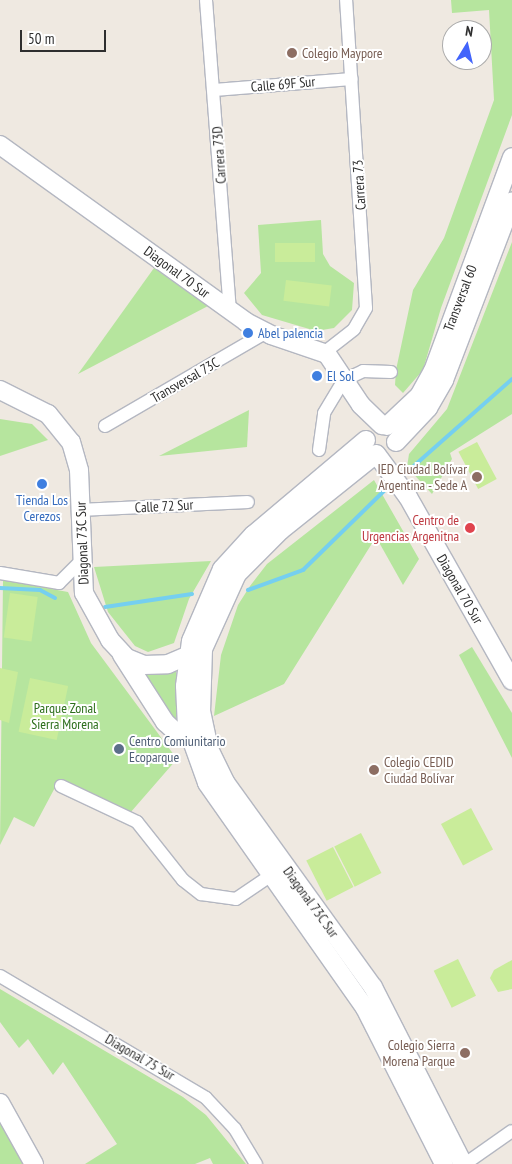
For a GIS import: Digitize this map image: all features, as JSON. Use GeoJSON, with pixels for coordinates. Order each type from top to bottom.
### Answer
{"type":"FeatureCollection","features":[{"type":"Feature","properties":{"kind":"street","name":"Carrera 73D"},"geometry":{"type":"LineString","coordinates":[[206,0],[230,310]]}},
{"type":"Feature","properties":{"kind":"street","name":"Carrera 73"},"geometry":{"type":"LineString","coordinates":[[325,352],[354,329],[366,308],[346,0]]}},
{"type":"Feature","properties":{"kind":"street","name":"Calle 69F Sur"},"geometry":{"type":"LineString","coordinates":[[214,90],[352,79]]}},
{"type":"Feature","properties":{"kind":"street","name":"Diagonal 70 Sur"},"geometry":{"type":"LineString","coordinates":[[0,145],[230,310],[266,333],[325,352],[347,385],[379,446],[512,681]]}},
{"type":"Feature","properties":{"kind":"street","name":"Transversal 60"},"geometry":{"type":"LineString","coordinates":[[379,446],[373,427],[384,425],[419,396],[433,371],[512,157]]}},
{"type":"Feature","properties":{"kind":"street","name":"Transversal 60"},"geometry":{"type":"LineString","coordinates":[[187,657],[207,596],[237,550],[428,408],[444,380],[512,202]]}},
{"type":"Feature","properties":{"kind":"street","name":"Transversal 73C"},"geometry":{"type":"LineString","coordinates":[[105,426],[266,333]]}},
{"type":"Feature","properties":{"kind":"street"},"geometry":{"type":"LineString","coordinates":[[319,450],[324,413],[347,385],[363,371],[391,372]]}},
{"type":"Feature","properties":{"kind":"street","name":"Diagonal 70 Sur"},"geometry":{"type":"LineString","coordinates":[[347,385],[384,425],[379,446]]}},
{"type":"Feature","properties":{"kind":"street","name":"Diagonal 73C Sur"},"geometry":{"type":"LineString","coordinates":[[0,390],[35,404],[61,427],[75,453],[80,510],[80,562],[86,601],[120,652],[135,662],[157,666],[187,657],[203,649]]}},
{"type":"Feature","properties":{"kind":"street","name":"Transversal 60"},"geometry":{"type":"LineString","coordinates":[[203,649],[221,602],[245,564],[379,446]]}},
{"type":"Feature","properties":{"kind":"street","name":"Calle 72 Sur"},"geometry":{"type":"LineString","coordinates":[[80,510],[248,502]]}},
{"type":"Feature","properties":{"kind":"street"},"geometry":{"type":"LineString","coordinates":[[0,573],[59,583],[80,562]]}},
{"type":"Feature","properties":{"kind":"street","name":"Diagonal 73C Sur"},"geometry":{"type":"LineString","coordinates":[[203,649],[198,740],[225,782],[373,987],[464,1164]]}},
{"type":"Feature","properties":{"kind":"street"},"geometry":{"type":"LineString","coordinates":[[120,652],[165,722],[198,740]]}},
{"type":"Feature","properties":{"kind":"street","name":"Diagonal 73C Sur"},"geometry":{"type":"LineString","coordinates":[[187,657],[198,740],[207,783],[273,874],[365,1008],[444,1164]]}},
{"type":"Feature","properties":{"kind":"street"},"geometry":{"type":"LineString","coordinates":[[61,786],[137,822],[183,880],[201,894],[236,900],[273,874]]}},
{"type":"Feature","properties":{"kind":"street","name":"Diagonal 75 Sur"},"geometry":{"type":"LineString","coordinates":[[0,976],[206,1098],[235,1129],[256,1164]]}},
{"type":"Feature","properties":{"kind":"street"},"geometry":{"type":"LineString","coordinates":[[0,1103],[34,1164]]}},
{"type":"Feature","properties":{"kind":"street"},"geometry":{"type":"LineString","coordinates":[[464,1164],[512,1131]]}},
{"type":"Feature","properties":{"kind":"green space"},"geometry":{"type":"Polygon","coordinates":[[[451,0],[512,0],[512,115],[441,308],[423,370],[403,393],[395,385],[396,370],[413,290],[444,238],[494,100],[492,20],[490,20],[489,10],[452,13],[451,0]]]}},
{"type":"Feature","properties":{"kind":"green space"},"geometry":{"type":"Polygon","coordinates":[[[321,220],[323,254],[330,266],[354,283],[352,310],[334,328],[316,331],[262,315],[244,293],[261,273],[258,225],[321,220]]]}},
{"type":"Feature","properties":{"kind":"green space"},"geometry":{"type":"Polygon","coordinates":[[[512,242],[512,414],[450,453],[452,459],[432,494],[407,467],[409,454],[447,409],[512,242]]]}},
{"type":"Feature","properties":{"kind":"green space"},"geometry":{"type":"Polygon","coordinates":[[[275,243],[315,243],[315,262],[275,262],[275,243]]]}},
{"type":"Feature","properties":{"kind":"green space"},"geometry":{"type":"Polygon","coordinates":[[[154,268],[208,306],[78,374],[154,268]]]}},
{"type":"Feature","properties":{"kind":"green space"},"geometry":{"type":"Polygon","coordinates":[[[286,280],[332,286],[329,306],[283,301],[286,280]]]}},
{"type":"Feature","properties":{"kind":"green space"},"geometry":{"type":"Polygon","coordinates":[[[249,410],[247,447],[159,456],[249,410]]]}},
{"type":"Feature","properties":{"kind":"green space"},"geometry":{"type":"Polygon","coordinates":[[[0,419],[32,424],[48,440],[0,456],[0,419]]]}},
{"type":"Feature","properties":{"kind":"green space"},"geometry":{"type":"Polygon","coordinates":[[[477,442],[497,479],[478,489],[458,452],[477,442]]]}},
{"type":"Feature","properties":{"kind":"green space"},"geometry":{"type":"Polygon","coordinates":[[[374,480],[419,559],[403,585],[376,537],[284,684],[214,716],[221,655],[238,605],[250,586],[267,564],[374,480]]]}},
{"type":"Feature","properties":{"kind":"green space"},"geometry":{"type":"Polygon","coordinates":[[[211,561],[189,599],[174,643],[148,652],[135,646],[108,612],[94,567],[211,561]]]}},
{"type":"Feature","properties":{"kind":"green space","name":"Parque Zonal Sierra Morena"},"geometry":{"type":"Polygon","coordinates":[[[3,580],[68,592],[91,643],[177,759],[130,813],[59,780],[34,827],[14,817],[0,845],[3,580]]]}},
{"type":"Feature","properties":{"kind":"green space"},"geometry":{"type":"Polygon","coordinates":[[[10,593],[38,597],[31,641],[4,638],[10,593]]]}},
{"type":"Feature","properties":{"kind":"green space"},"geometry":{"type":"Polygon","coordinates":[[[472,647],[512,713],[512,758],[459,655],[472,647]]]}},
{"type":"Feature","properties":{"kind":"green space"},"geometry":{"type":"Polygon","coordinates":[[[0,668],[18,672],[9,723],[0,720],[0,668]]]}},
{"type":"Feature","properties":{"kind":"green space"},"geometry":{"type":"Polygon","coordinates":[[[176,669],[176,722],[142,674],[176,669]]]}},
{"type":"Feature","properties":{"kind":"green space"},"geometry":{"type":"Polygon","coordinates":[[[30,678],[68,686],[57,740],[19,732],[30,678]]]}},
{"type":"Feature","properties":{"kind":"green space"},"geometry":{"type":"Polygon","coordinates":[[[471,808],[493,849],[463,865],[441,824],[471,808]]]}},
{"type":"Feature","properties":{"kind":"green space"},"geometry":{"type":"Polygon","coordinates":[[[361,833],[381,873],[355,887],[334,847],[361,833]]]}},
{"type":"Feature","properties":{"kind":"green space"},"geometry":{"type":"Polygon","coordinates":[[[333,847],[353,887],[327,901],[306,861],[333,847]]]}},
{"type":"Feature","properties":{"kind":"green space"},"geometry":{"type":"Polygon","coordinates":[[[458,959],[476,996],[452,1008],[434,971],[458,959]]]}},
{"type":"Feature","properties":{"kind":"green space"},"geometry":{"type":"Polygon","coordinates":[[[512,960],[512,989],[498,992],[490,978],[494,970],[512,960]]]}},
{"type":"Feature","properties":{"kind":"green space"},"geometry":{"type":"Polygon","coordinates":[[[0,989],[183,1097],[206,1115],[246,1164],[213,1164],[210,1158],[195,1164],[85,1164],[117,1144],[63,1062],[53,1075],[28,1039],[19,1048],[0,1022],[0,989]]]}},
{"type":"Feature","properties":{"kind":"green space"},"geometry":{"type":"Polygon","coordinates":[[[0,1122],[16,1150],[23,1164],[0,1164],[0,1122]]]}},
{"type":"Feature","properties":{"kind":"waterway"},"geometry":{"type":"LineString","coordinates":[[407,472],[512,379]]}},
{"type":"Feature","properties":{"kind":"waterway"},"geometry":{"type":"LineString","coordinates":[[248,590],[303,570],[386,489]]}},
{"type":"Feature","properties":{"kind":"waterway"},"geometry":{"type":"LineString","coordinates":[[0,588],[40,590],[55,598]]}},
{"type":"Feature","properties":{"kind":"waterway"},"geometry":{"type":"LineString","coordinates":[[105,607],[192,594]]}},
{"type":"Feature","properties":{"kind":"place","name":"Colegio Maypore"},"geometry":{"type":"Point","coordinates":[292,53]}},
{"type":"Feature","properties":{"kind":"place","name":"Abel palencia"},"geometry":{"type":"Point","coordinates":[248,333]}},
{"type":"Feature","properties":{"kind":"place","name":"El Sol"},"geometry":{"type":"Point","coordinates":[317,376]}},
{"type":"Feature","properties":{"kind":"place","name":"IED Ciudad Bolívar Argentina - Sede A"},"geometry":{"type":"Point","coordinates":[477,477]}},
{"type":"Feature","properties":{"kind":"place","name":"Tienda Los Cerezos"},"geometry":{"type":"Point","coordinates":[42,484]}},
{"type":"Feature","properties":{"kind":"place","name":"Centro de Urgencias Argenitna"},"geometry":{"type":"Point","coordinates":[470,528]}},
{"type":"Feature","properties":{"kind":"place","name":"Centro Comiunitario Ecoparque"},"geometry":{"type":"Point","coordinates":[119,749]}},
{"type":"Feature","properties":{"kind":"place","name":"Colegio CEDID Ciudad Bolívar"},"geometry":{"type":"Point","coordinates":[374,770]}},
{"type":"Feature","properties":{"kind":"place","name":"Colegio Sierra Morena Parque"},"geometry":{"type":"Point","coordinates":[465,1053]}}]}
